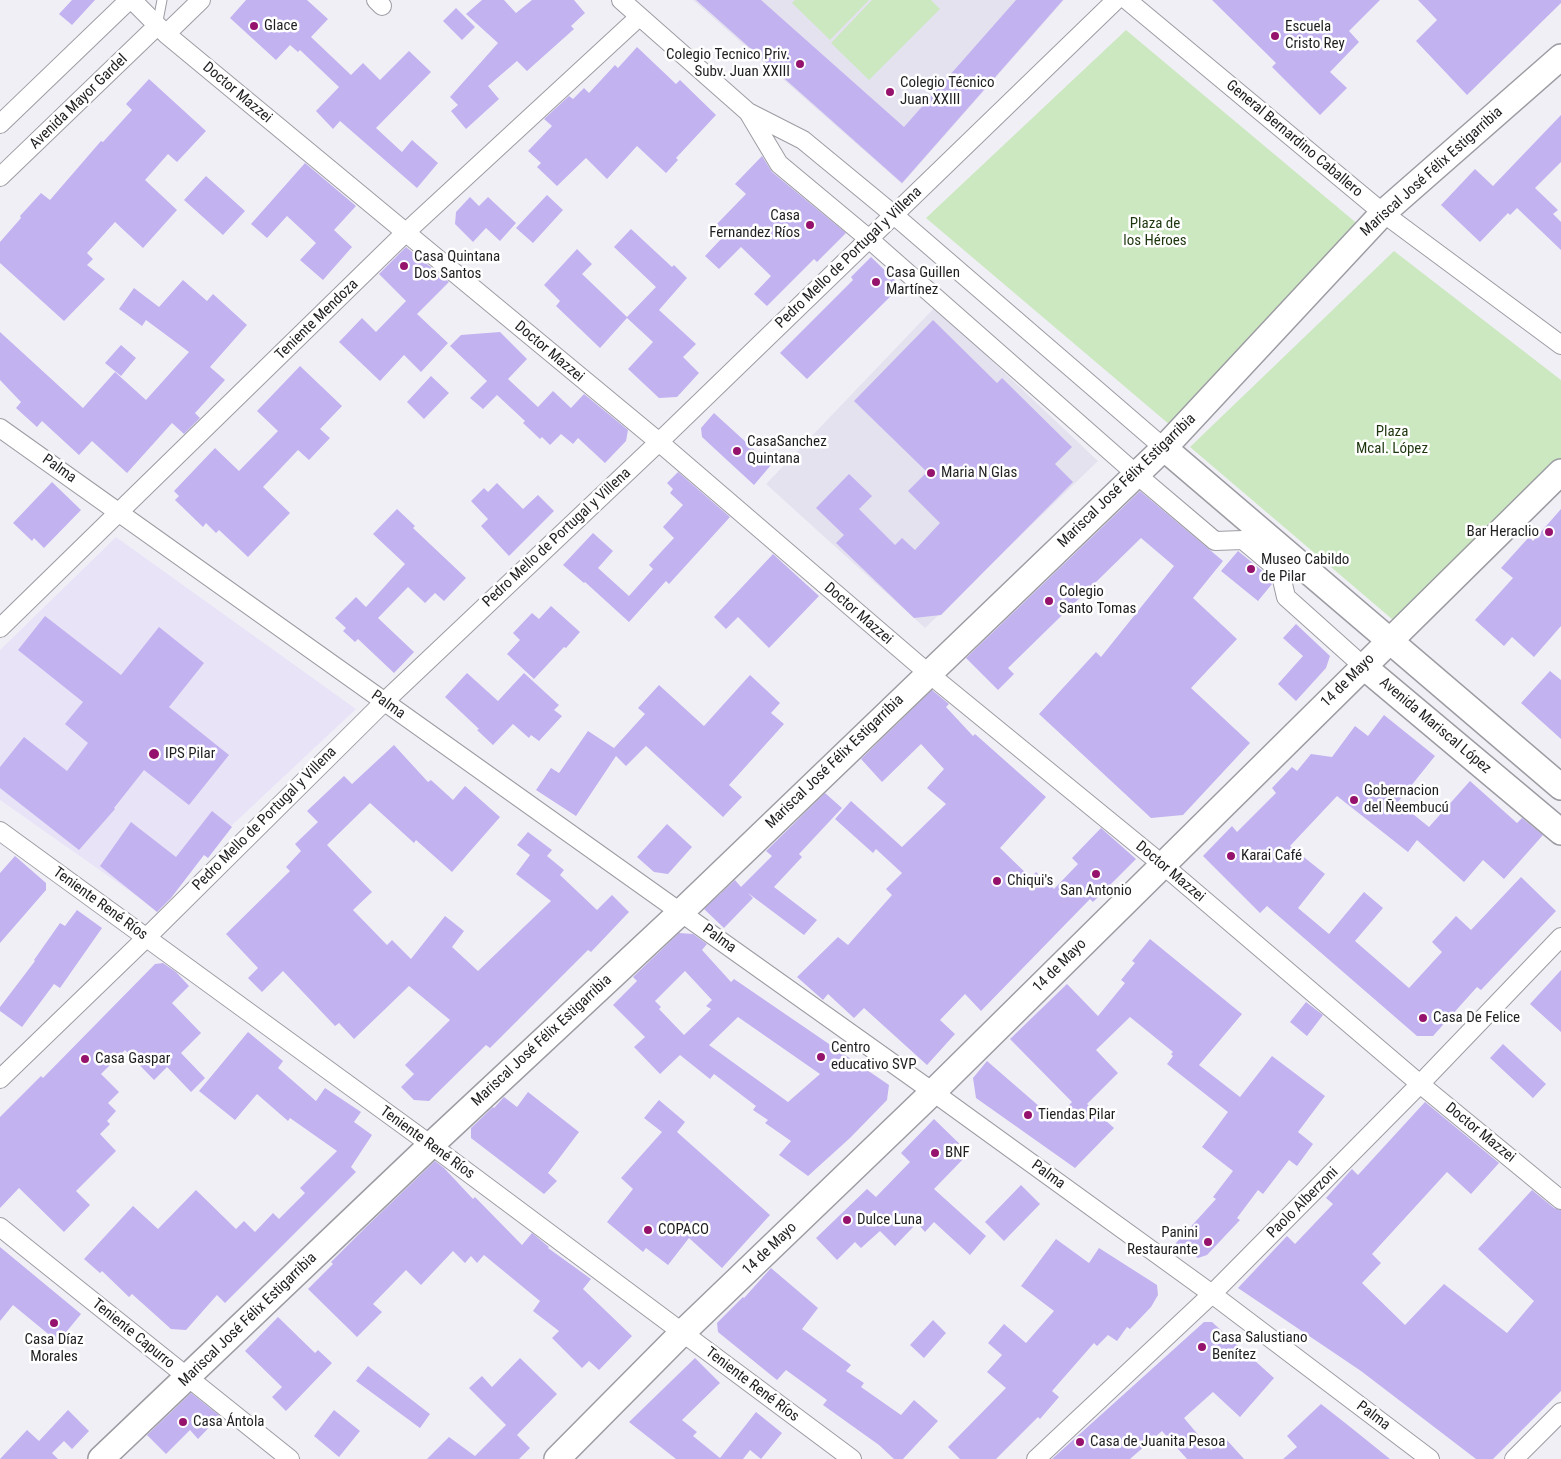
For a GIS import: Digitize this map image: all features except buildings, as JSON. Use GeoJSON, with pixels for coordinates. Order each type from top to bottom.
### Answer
{"type":"FeatureCollection","features":[{"type":"Feature","properties":{"kind":"main road","name":"Mariscal José Félix Estigarribia"},"geometry":{"type":"LineString","coordinates":[[101,1459],[431,1145],[681,912],[1164,448],[1382,213],[1561,57]]}},
{"type":"Feature","properties":{"kind":"main road"},"geometry":{"type":"LineString","coordinates":[[1164,448],[1561,788]]}},
{"type":"Feature","properties":{"kind":"main road","name":"14 de Mayo"},"geometry":{"type":"LineString","coordinates":[[557,1459],[682,1333],[933,1092],[1561,472]]}},
{"type":"Feature","properties":{"kind":"main road","name":"Avenida Mariscal López"},"geometry":{"type":"LineString","coordinates":[[1363,666],[1561,832]]}},
{"type":"Feature","properties":{"kind":"street","name":"Doctor Mazzei"},"geometry":{"type":"LineString","coordinates":[[130,0],[162,30],[659,442],[928,673],[1163,865],[1420,1084],[1561,1200]]}},
{"type":"Feature","properties":{"kind":"street"},"geometry":{"type":"LineString","coordinates":[[0,124],[130,0]]}},
{"type":"Feature","properties":{"kind":"street","name":"Avenida Mayor Gardel"},"geometry":{"type":"LineString","coordinates":[[0,177],[162,30],[201,0]]}},
{"type":"Feature","properties":{"kind":"street"},"geometry":{"type":"LineString","coordinates":[[621,0],[748,112],[803,140],[894,215],[1164,448]]}},
{"type":"Feature","properties":{"kind":"street","name":"Pedro Mello de Portugal y Villena"},"geometry":{"type":"LineString","coordinates":[[0,1080],[384,702],[659,442],[1116,0]]}},
{"type":"Feature","properties":{"kind":"street","name":"General Bernardino Caballero"},"geometry":{"type":"LineString","coordinates":[[1126,0],[1382,213],[1561,346]]}},
{"type":"Feature","properties":{"kind":"street","name":"Teniente Mendoza"},"geometry":{"type":"LineString","coordinates":[[0,628],[405,233],[639,17]]}},
{"type":"Feature","properties":{"kind":"street","name":"Avenida Mariscal López"},"geometry":{"type":"LineString","coordinates":[[748,112],[779,164],[869,239],[1215,541],[1243,540],[1280,571],[1286,597],[1363,666]]}},
{"type":"Feature","properties":{"kind":"street","name":"Palma"},"geometry":{"type":"LineString","coordinates":[[0,428],[933,1092],[1212,1294],[1430,1459]]}},
{"type":"Feature","properties":{"kind":"street","name":"Teniente René Ríos"},"geometry":{"type":"LineString","coordinates":[[0,831],[431,1145],[852,1459]]}},
{"type":"Feature","properties":{"kind":"street","name":"Paolo Alberzoni"},"geometry":{"type":"LineString","coordinates":[[1036,1459],[1212,1294],[1420,1084],[1561,937]]}},
{"type":"Feature","properties":{"kind":"street","name":"Teniente Capurro"},"geometry":{"type":"LineString","coordinates":[[0,1227],[290,1459]]}},
{"type":"Feature","properties":{"kind":"street"},"geometry":{"type":"LineString","coordinates":[[1514,1459],[1561,1412]]}},
{"type":"Feature","properties":{"kind":"lane"},"geometry":{"type":"LineString","coordinates":[[162,0],[162,30]]}},
{"type":"Feature","properties":{"kind":"shaded area","name":"Colegio Técnico Juan XXIII"},"geometry":{"type":"Polygon","coordinates":[[[693,0],[1064,0],[902,184],[693,0]]]}},
{"type":"Feature","properties":{"kind":"shaded area","name":"Maria N Glas"},"geometry":{"type":"Polygon","coordinates":[[[935,307],[1098,461],[925,628],[766,484],[935,307]]]}},
{"type":"Feature","properties":{"kind":"shaded area","name":"IPS Pilar"},"geometry":{"type":"Polygon","coordinates":[[[116,537],[356,709],[148,904],[0,800],[0,650],[116,537]]]}},
{"type":"Feature","properties":{"kind":"green space"},"geometry":{"type":"Polygon","coordinates":[[[795,0],[869,0],[830,40],[792,3],[795,0]]]}},
{"type":"Feature","properties":{"kind":"green space"},"geometry":{"type":"Polygon","coordinates":[[[872,0],[931,0],[940,9],[869,80],[831,43],[872,0]]]}},
{"type":"Feature","properties":{"kind":"green space","name":"Plaza de los Héroes"},"geometry":{"type":"Polygon","coordinates":[[[1126,30],[1366,231],[1170,425],[926,218],[1126,30]]]}},
{"type":"Feature","properties":{"kind":"green space","name":"Plaza Mcal. López"},"geometry":{"type":"Polygon","coordinates":[[[1394,251],[1561,380],[1561,461],[1399,625],[1190,447],[1394,251]]]}},
{"type":"Feature","properties":{"kind":"place","name":"Glace"},"geometry":{"type":"Point","coordinates":[254,26]}},
{"type":"Feature","properties":{"kind":"place","name":"Escuela Cristo Rey"},"geometry":{"type":"Point","coordinates":[1275,36]}},
{"type":"Feature","properties":{"kind":"place","name":"Colegio Tecnico Priv. Subv. Juan XXIII"},"geometry":{"type":"Point","coordinates":[800,64]}},
{"type":"Feature","properties":{"kind":"place","name":"Colegio Técnico Juan XXIII"},"geometry":{"type":"Point","coordinates":[890,92]}},
{"type":"Feature","properties":{"kind":"place","name":"Casa Fernandez Ríos"},"geometry":{"type":"Point","coordinates":[810,225]}},
{"type":"Feature","properties":{"kind":"place","name":"Casa Quintana Dos Santos"},"geometry":{"type":"Point","coordinates":[404,266]}},
{"type":"Feature","properties":{"kind":"place","name":"Casa Guillen Martínez"},"geometry":{"type":"Point","coordinates":[876,282]}},
{"type":"Feature","properties":{"kind":"place","name":"CasaSanchez Quintana"},"geometry":{"type":"Point","coordinates":[737,451]}},
{"type":"Feature","properties":{"kind":"place","name":"Maria N Glas"},"geometry":{"type":"Point","coordinates":[931,473]}},
{"type":"Feature","properties":{"kind":"place","name":"Bar Heraclio"},"geometry":{"type":"Point","coordinates":[1549,532]}},
{"type":"Feature","properties":{"kind":"place","name":"Museo Cabildo de Pilar"},"geometry":{"type":"Point","coordinates":[1251,569]}},
{"type":"Feature","properties":{"kind":"place","name":"Colegio Santo Tomas"},"geometry":{"type":"Point","coordinates":[1049,601]}},
{"type":"Feature","properties":{"kind":"place","name":"IPS Pilar"},"geometry":{"type":"Point","coordinates":[154,754]}},
{"type":"Feature","properties":{"kind":"place","name":"Gobernacion del Ñeembucú"},"geometry":{"type":"Point","coordinates":[1354,800]}},
{"type":"Feature","properties":{"kind":"place","name":"Karai Café"},"geometry":{"type":"Point","coordinates":[1231,856]}},
{"type":"Feature","properties":{"kind":"place","name":"San Antonio"},"geometry":{"type":"Point","coordinates":[1096,874]}},
{"type":"Feature","properties":{"kind":"place","name":"Chiqui's"},"geometry":{"type":"Point","coordinates":[997,881]}},
{"type":"Feature","properties":{"kind":"place","name":"Casa De Felice"},"geometry":{"type":"Point","coordinates":[1423,1018]}},
{"type":"Feature","properties":{"kind":"place","name":"Centro educativo SVP"},"geometry":{"type":"Point","coordinates":[821,1057]}},
{"type":"Feature","properties":{"kind":"place","name":"Casa Gaspar"},"geometry":{"type":"Point","coordinates":[85,1059]}},
{"type":"Feature","properties":{"kind":"place","name":"Tiendas Pilar"},"geometry":{"type":"Point","coordinates":[1028,1115]}},
{"type":"Feature","properties":{"kind":"place","name":"BNF"},"geometry":{"type":"Point","coordinates":[935,1153]}},
{"type":"Feature","properties":{"kind":"place","name":"Dulce Luna"},"geometry":{"type":"Point","coordinates":[847,1220]}},
{"type":"Feature","properties":{"kind":"place","name":"COPACO"},"geometry":{"type":"Point","coordinates":[648,1230]}},
{"type":"Feature","properties":{"kind":"place","name":"Panini Restaurante"},"geometry":{"type":"Point","coordinates":[1208,1242]}},
{"type":"Feature","properties":{"kind":"place","name":"Casa Díaz Morales"},"geometry":{"type":"Point","coordinates":[54,1323]}},
{"type":"Feature","properties":{"kind":"place","name":"Casa Salustiano Benítez"},"geometry":{"type":"Point","coordinates":[1202,1347]}},
{"type":"Feature","properties":{"kind":"place","name":"Casa Ántola"},"geometry":{"type":"Point","coordinates":[183,1422]}},
{"type":"Feature","properties":{"kind":"place","name":"Casa de Juanita Pesoa"},"geometry":{"type":"Point","coordinates":[1080,1442]}}]}
